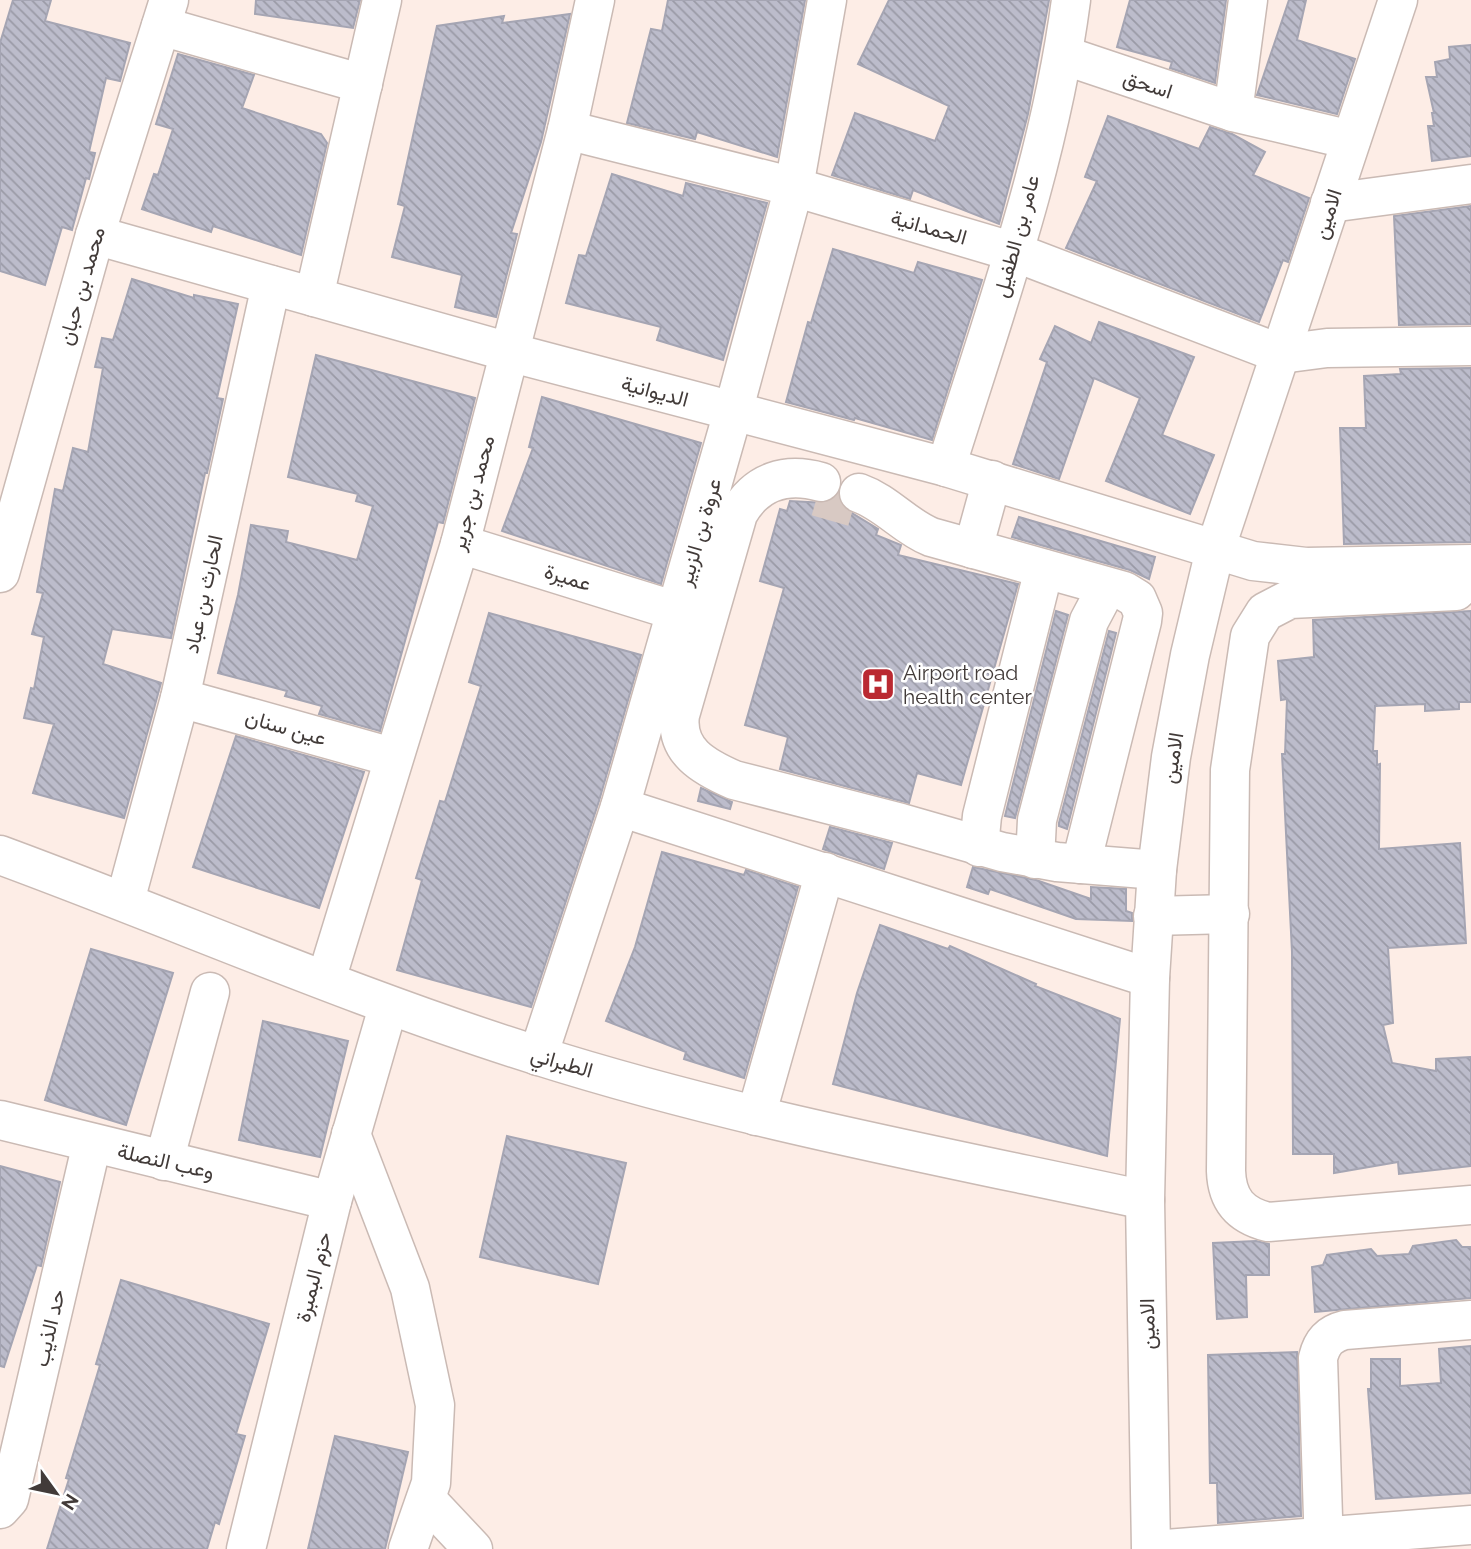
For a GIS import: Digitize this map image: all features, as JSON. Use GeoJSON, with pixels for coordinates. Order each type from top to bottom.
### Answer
{"type":"FeatureCollection","features":[{"type":"Feature","properties":{"kind":"street"},"geometry":{"type":"LineString","coordinates":[[314,297],[382,0]]}},
{"type":"Feature","properties":{"kind":"street","name":"محمد بن جرير"},"geometry":{"type":"LineString","coordinates":[[326,980],[392,757],[460,544],[568,130],[595,0]]}},
{"type":"Feature","properties":{"kind":"street","name":"عروة بن الزبير"},"geometry":{"type":"LineString","coordinates":[[538,1056],[620,807],[733,412],[794,187],[827,0]]}},
{"type":"Feature","properties":{"kind":"street","name":"عامر بن الطفيل"},"geometry":{"type":"LineString","coordinates":[[946,467],[1014,252],[1063,55],[1071,0]]}},
{"type":"Feature","properties":{"kind":"street"},"geometry":{"type":"LineString","coordinates":[[1233,112],[1248,0]]}},
{"type":"Feature","properties":{"kind":"street","name":"الامين"},"geometry":{"type":"LineString","coordinates":[[1151,1549],[1145,1200],[1150,978],[1155,894],[1180,706],[1215,550],[1398,0]]}},
{"type":"Feature","properties":{"kind":"street"},"geometry":{"type":"LineString","coordinates":[[165,13],[363,84]]}},
{"type":"Feature","properties":{"kind":"street","name":"محمد بن حبان"},"geometry":{"type":"LineString","coordinates":[[0,573],[94,235],[165,13]]}},
{"type":"Feature","properties":{"kind":"street","name":"اسحق"},"geometry":{"type":"LineString","coordinates":[[1063,55],[1233,112],[1351,140]]}},
{"type":"Feature","properties":{"kind":"street","name":"الحمدانية"},"geometry":{"type":"LineString","coordinates":[[568,130],[794,187],[1014,252],[1281,354]]}},
{"type":"Feature","properties":{"kind":"street"},"geometry":{"type":"LineString","coordinates":[[1330,203],[1471,184]]}},
{"type":"Feature","properties":{"kind":"street","name":"الديوانية"},"geometry":{"type":"LineString","coordinates":[[94,235],[509,352],[946,467],[1253,561],[1306,567],[1471,564]]}},
{"type":"Feature","properties":{"kind":"street","name":"الحارث بن عباد"},"geometry":{"type":"LineString","coordinates":[[125,901],[180,698],[271,285]]}},
{"type":"Feature","properties":{"kind":"street"},"geometry":{"type":"LineString","coordinates":[[1281,354],[1326,348],[1471,346]]}},
{"type":"Feature","properties":{"kind":"street"},"geometry":{"type":"LineString","coordinates":[[819,490],[788,477],[759,489],[743,505],[731,537],[680,715],[678,724],[683,744],[708,768],[734,780],[901,823],[979,847],[1035,859],[1081,864],[1155,894],[1230,905]]}},
{"type":"Feature","properties":{"kind":"street"},"geometry":{"type":"LineString","coordinates":[[973,549],[992,480]]}},
{"type":"Feature","properties":{"kind":"street"},"geometry":{"type":"LineString","coordinates":[[857,501],[901,519],[931,537],[1131,594],[1137,599],[1143,613],[1081,864]]}},
{"type":"Feature","properties":{"kind":"street","name":"عميرة"},"geometry":{"type":"LineString","coordinates":[[460,544],[676,611]]}},
{"type":"Feature","properties":{"kind":"street"},"geometry":{"type":"LineString","coordinates":[[979,847],[982,816],[1044,569]]}},
{"type":"Feature","properties":{"kind":"street"},"geometry":{"type":"LineString","coordinates":[[1035,859],[1037,820],[1089,621],[1107,587]]}},
{"type":"Feature","properties":{"kind":"street"},"geometry":{"type":"LineString","coordinates":[[1471,591],[1290,599],[1271,608],[1256,623],[1247,652],[1233,735],[1229,806],[1227,1186],[1241,1211],[1268,1222],[1471,1205]]}},
{"type":"Feature","properties":{"kind":"street","name":"عين سنان"},"geometry":{"type":"LineString","coordinates":[[180,698],[392,757]]}},
{"type":"Feature","properties":{"kind":"street"},"geometry":{"type":"LineString","coordinates":[[620,807],[1150,978]]}},
{"type":"Feature","properties":{"kind":"street","name":"الطبراني"},"geometry":{"type":"LineString","coordinates":[[0,855],[125,901],[388,1007],[538,1056],[756,1116],[1145,1200]]}},
{"type":"Feature","properties":{"kind":"street"},"geometry":{"type":"LineString","coordinates":[[756,1116],[825,872]]}},
{"type":"Feature","properties":{"kind":"street"},"geometry":{"type":"LineString","coordinates":[[164,1161],[210,992]]}},
{"type":"Feature","properties":{"kind":"street","name":"حزم البمبرة"},"geometry":{"type":"LineString","coordinates":[[246,1549],[332,1201],[388,1007]]}},
{"type":"Feature","properties":{"kind":"street","name":"وعب النصلة"},"geometry":{"type":"LineString","coordinates":[[0,1120],[332,1201]]}},
{"type":"Feature","properties":{"kind":"street"},"geometry":{"type":"LineString","coordinates":[[351,1134],[410,1288],[435,1405],[431,1483],[408,1549]]}},
{"type":"Feature","properties":{"kind":"street","name":"حد الذيب"},"geometry":{"type":"LineString","coordinates":[[0,1509],[9,1499],[92,1143]]}},
{"type":"Feature","properties":{"kind":"street"},"geometry":{"type":"LineString","coordinates":[[1324,1544],[1318,1358],[1324,1342],[1329,1336],[1345,1329],[1471,1320]]}},
{"type":"Feature","properties":{"kind":"street"},"geometry":{"type":"LineString","coordinates":[[426,1499],[473,1549]]}},
{"type":"Feature","properties":{"kind":"street"},"geometry":{"type":"LineString","coordinates":[[1166,1549],[1324,1544],[1471,1525]]}},
{"type":"Feature","properties":{"kind":"building"},"geometry":{"type":"Polygon","coordinates":[[[13,0],[51,0],[45,21],[130,43],[120,81],[106,78],[89,152],[95,153],[89,179],[86,178],[72,230],[62,227],[45,285],[0,271],[0,43],[13,0]]]}},
{"type":"Feature","properties":{"kind":"building"},"geometry":{"type":"Polygon","coordinates":[[[256,0],[360,0],[353,28],[255,14],[256,0]]]}},
{"type":"Feature","properties":{"kind":"building"},"geometry":{"type":"Polygon","coordinates":[[[668,0],[805,0],[777,157],[697,132],[695,139],[627,123],[651,29],[662,31],[668,0]]]}},
{"type":"Feature","properties":{"kind":"building"},"geometry":{"type":"Polygon","coordinates":[[[889,0],[1049,0],[1028,114],[999,224],[913,190],[910,199],[832,175],[855,113],[935,141],[949,106],[858,64],[889,0]]]}},
{"type":"Feature","properties":{"kind":"building"},"geometry":{"type":"Polygon","coordinates":[[[1130,0],[1226,0],[1215,83],[1170,68],[1172,62],[1117,47],[1130,0]]]}},
{"type":"Feature","properties":{"kind":"building"},"geometry":{"type":"Polygon","coordinates":[[[1289,0],[1306,0],[1297,40],[1355,59],[1337,114],[1257,95],[1289,0]]]}},
{"type":"Feature","properties":{"kind":"building"},"geometry":{"type":"Polygon","coordinates":[[[570,14],[541,142],[511,233],[517,234],[496,317],[455,307],[462,275],[392,257],[405,206],[398,204],[437,26],[504,16],[502,23],[570,14]]]}},
{"type":"Feature","properties":{"kind":"building"},"geometry":{"type":"Polygon","coordinates":[[[1471,45],[1471,156],[1432,161],[1428,126],[1434,126],[1434,113],[1426,77],[1437,77],[1435,62],[1450,59],[1449,47],[1471,45]]]}},
{"type":"Feature","properties":{"kind":"building"},"geometry":{"type":"Polygon","coordinates":[[[178,54],[254,75],[242,108],[321,134],[327,143],[301,255],[213,226],[211,232],[142,209],[154,174],[158,175],[173,129],[156,124],[178,54]]]}},
{"type":"Feature","properties":{"kind":"building"},"geometry":{"type":"Polygon","coordinates":[[[1108,116],[1199,149],[1210,127],[1232,134],[1265,152],[1253,175],[1309,198],[1288,262],[1283,260],[1259,322],[1066,248],[1097,181],[1085,177],[1108,116]]]}},
{"type":"Feature","properties":{"kind":"building"},"geometry":{"type":"Polygon","coordinates":[[[612,174],[683,196],[686,183],[767,203],[723,360],[657,340],[661,327],[566,303],[579,255],[586,256],[612,174]]]}},
{"type":"Feature","properties":{"kind":"building"},"geometry":{"type":"Polygon","coordinates":[[[1471,206],[1471,324],[1399,325],[1394,216],[1471,206]]]}},
{"type":"Feature","properties":{"kind":"building"},"geometry":{"type":"Polygon","coordinates":[[[833,249],[914,273],[918,262],[982,280],[932,440],[786,402],[808,322],[811,323],[833,249]]]}},
{"type":"Feature","properties":{"kind":"building"},"geometry":{"type":"Polygon","coordinates":[[[132,279],[194,298],[194,295],[238,304],[217,398],[223,399],[171,638],[112,629],[103,664],[161,683],[124,818],[33,793],[54,724],[24,718],[31,688],[34,689],[44,637],[32,634],[43,593],[37,592],[55,489],[63,491],[73,448],[88,452],[103,368],[95,367],[102,338],[113,340],[132,279]]]}},
{"type":"Feature","properties":{"kind":"building"},"geometry":{"type":"Polygon","coordinates":[[[1099,322],[1194,357],[1162,435],[1214,455],[1190,514],[1106,481],[1140,398],[1094,378],[1059,479],[1013,464],[1047,362],[1040,359],[1055,326],[1091,343],[1099,322]]]}},
{"type":"Feature","properties":{"kind":"building"},"geometry":{"type":"Polygon","coordinates":[[[316,355],[475,398],[443,523],[438,522],[380,731],[319,714],[322,706],[285,696],[287,691],[218,673],[238,595],[251,525],[288,531],[286,542],[357,560],[373,506],[356,501],[358,494],[288,477],[316,355]]]}},
{"type":"Feature","properties":{"kind":"building"},"geometry":{"type":"Polygon","coordinates":[[[1471,368],[1471,542],[1344,544],[1340,428],[1366,428],[1364,376],[1401,374],[1400,369],[1471,368]]]}},
{"type":"Feature","properties":{"kind":"building"},"geometry":{"type":"Polygon","coordinates":[[[542,397],[701,443],[661,584],[502,531],[533,448],[529,447],[542,397]]]}},
{"type":"Feature","properties":{"kind":"building"},"geometry":{"type":"Polygon","coordinates":[[[837,496],[842,507],[878,529],[876,535],[901,545],[898,555],[1018,584],[961,785],[917,773],[909,803],[780,769],[788,737],[745,725],[784,588],[760,581],[780,509],[787,511],[790,501],[827,503],[837,496]]]}},
{"type":"Feature","properties":{"kind":"building"},"geometry":{"type":"Polygon","coordinates":[[[1019,517],[1155,557],[1149,579],[1130,570],[1012,537],[1019,517]]]}},
{"type":"Feature","properties":{"kind":"building"},"geometry":{"type":"Polygon","coordinates":[[[1056,611],[1068,615],[1015,818],[1005,816],[1056,611]]]}},
{"type":"Feature","properties":{"kind":"building"},"geometry":{"type":"Polygon","coordinates":[[[1471,611],[1471,702],[1459,702],[1459,709],[1425,711],[1425,704],[1375,706],[1373,751],[1377,751],[1377,765],[1380,764],[1379,849],[1460,843],[1466,943],[1388,948],[1393,1023],[1383,1025],[1392,1063],[1436,1071],[1436,1059],[1471,1057],[1471,1166],[1399,1174],[1398,1162],[1334,1173],[1334,1154],[1293,1154],[1292,952],[1282,754],[1285,754],[1287,699],[1281,700],[1278,661],[1314,657],[1313,620],[1471,611]]]}},
{"type":"Feature","properties":{"kind":"building"},"geometry":{"type":"Polygon","coordinates":[[[489,613],[641,655],[599,801],[531,1007],[397,970],[422,880],[416,878],[440,801],[445,802],[481,686],[469,682],[489,613]]]}},
{"type":"Feature","properties":{"kind":"building"},"geometry":{"type":"Polygon","coordinates":[[[1109,631],[1116,633],[1067,829],[1059,826],[1059,823],[1109,631]]]}},
{"type":"Feature","properties":{"kind":"building"},"geometry":{"type":"Polygon","coordinates":[[[236,736],[364,772],[319,908],[193,867],[236,736]]]}},
{"type":"Feature","properties":{"kind":"building"},"geometry":{"type":"Polygon","coordinates":[[[701,788],[732,802],[730,809],[698,801],[701,788]]]}},
{"type":"Feature","properties":{"kind":"building"},"geometry":{"type":"Polygon","coordinates":[[[830,827],[892,843],[884,869],[823,849],[830,827]]]}},
{"type":"Feature","properties":{"kind":"building"},"geometry":{"type":"Polygon","coordinates":[[[662,852],[744,875],[746,870],[798,887],[744,1078],[684,1059],[686,1052],[606,1021],[635,947],[662,852]]]}},
{"type":"Feature","properties":{"kind":"building"},"geometry":{"type":"Polygon","coordinates":[[[973,867],[1036,880],[1091,899],[1091,887],[1126,889],[1126,911],[1132,913],[1132,921],[1076,919],[990,889],[988,894],[967,887],[973,867]]]}},
{"type":"Feature","properties":{"kind":"building"},"geometry":{"type":"Polygon","coordinates":[[[880,925],[948,949],[950,946],[1036,984],[1035,986],[1120,1019],[1107,1156],[833,1084],[857,993],[880,925]]]}},
{"type":"Feature","properties":{"kind":"building"},"geometry":{"type":"Polygon","coordinates":[[[91,949],[173,973],[126,1125],[45,1100],[91,949]]]}},
{"type":"Feature","properties":{"kind":"building"},"geometry":{"type":"Polygon","coordinates":[[[263,1021],[348,1041],[320,1157],[239,1140],[263,1021]]]}},
{"type":"Feature","properties":{"kind":"building"},"geometry":{"type":"Polygon","coordinates":[[[507,1136],[626,1163],[598,1284],[480,1257],[507,1136]]]}},
{"type":"Feature","properties":{"kind":"building"},"geometry":{"type":"Polygon","coordinates":[[[0,1166],[60,1182],[41,1266],[37,1265],[4,1367],[0,1366],[0,1166]]]}},
{"type":"Feature","properties":{"kind":"building"},"geometry":{"type":"Polygon","coordinates":[[[1456,1240],[1462,1247],[1471,1247],[1471,1298],[1315,1312],[1312,1267],[1323,1265],[1327,1255],[1371,1249],[1377,1256],[1409,1254],[1413,1246],[1456,1240]]]}},
{"type":"Feature","properties":{"kind":"building"},"geometry":{"type":"Polygon","coordinates":[[[1256,1241],[1269,1244],[1269,1275],[1246,1275],[1247,1317],[1217,1319],[1213,1243],[1256,1241]]]}},
{"type":"Feature","properties":{"kind":"building"},"geometry":{"type":"Polygon","coordinates":[[[121,1280],[269,1324],[236,1434],[245,1436],[219,1524],[215,1522],[207,1549],[47,1549],[69,1479],[66,1478],[100,1365],[96,1364],[121,1280]]]}},
{"type":"Feature","properties":{"kind":"building"},"geometry":{"type":"Polygon","coordinates":[[[1471,1346],[1471,1493],[1376,1499],[1368,1389],[1371,1389],[1371,1359],[1400,1359],[1400,1386],[1441,1383],[1439,1349],[1471,1346]]]}},
{"type":"Feature","properties":{"kind":"building"},"geometry":{"type":"Polygon","coordinates":[[[1297,1352],[1301,1516],[1218,1523],[1217,1483],[1210,1483],[1208,1355],[1297,1352]]]}},
{"type":"Feature","properties":{"kind":"building"},"geometry":{"type":"Polygon","coordinates":[[[335,1436],[408,1452],[385,1549],[308,1549],[335,1436]]]}},
{"type":"Feature","properties":{"kind":"tunnel"},"geometry":{"type":"LineString","coordinates":[[817,497],[855,508]]}},
{"type":"Feature","properties":{"kind":"place","name":"Airport road health center"},"geometry":{"type":"Point","coordinates":[878,684]}}]}
